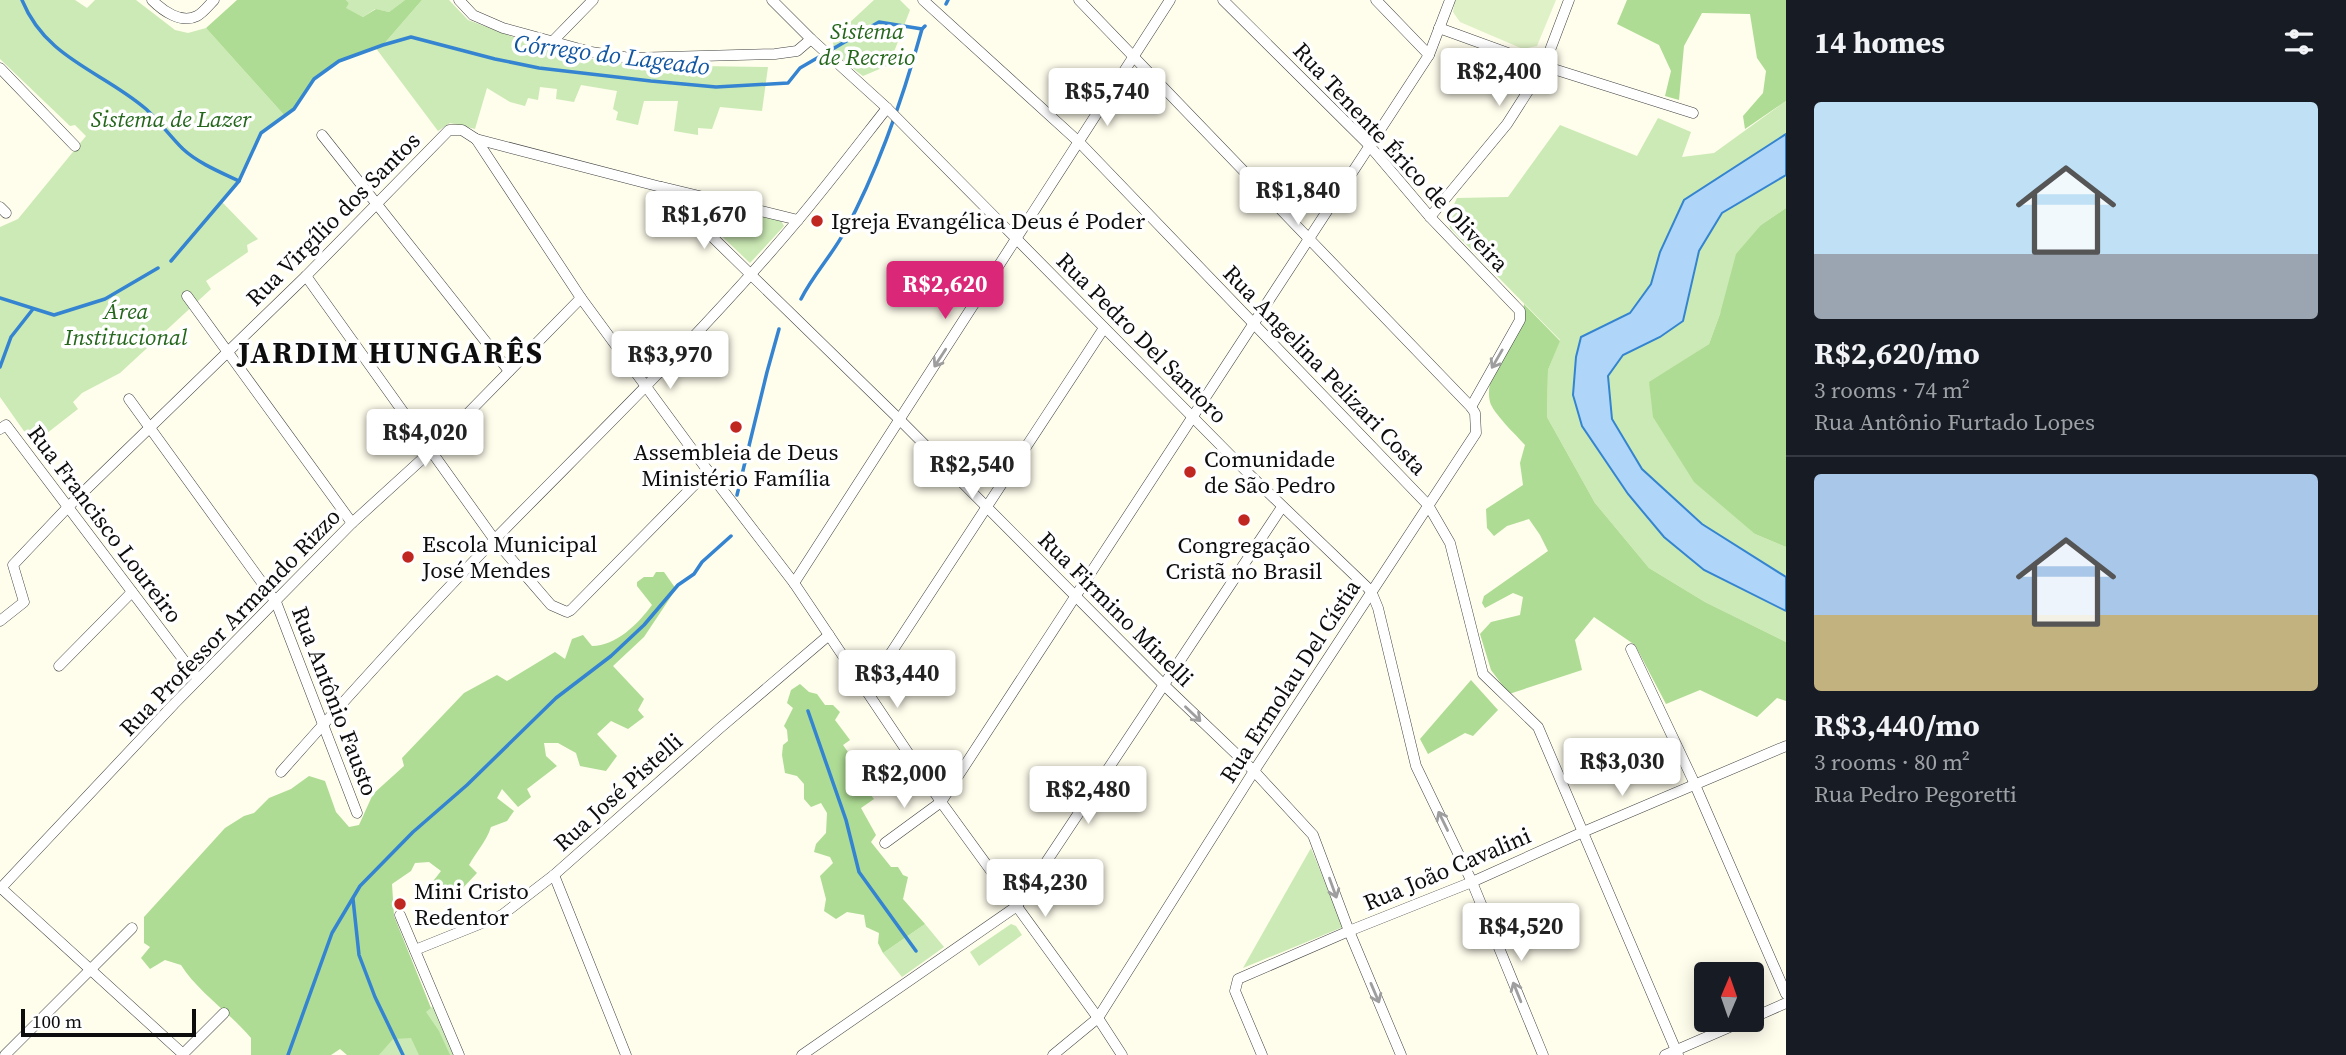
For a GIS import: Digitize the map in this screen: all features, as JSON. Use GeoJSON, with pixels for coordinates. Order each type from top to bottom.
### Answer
{"type":"FeatureCollection","features":[{"type":"Feature","properties":{"kind":"street"},"geometry":{"type":"LineString","coordinates":[[152,0],[160,9],[178,18],[197,16],[214,0]]}},
{"type":"Feature","properties":{"kind":"street"},"geometry":{"type":"LineString","coordinates":[[458,0],[473,15],[503,28],[591,52],[630,58],[775,54],[797,51],[811,40]]}},
{"type":"Feature","properties":{"kind":"street"},"geometry":{"type":"LineString","coordinates":[[552,42],[593,0]]}},
{"type":"Feature","properties":{"kind":"street","name":"Rua Pedro Del Santoro"},"geometry":{"type":"LineString","coordinates":[[772,0],[811,40],[887,108],[1282,507],[1371,591],[1378,608],[1416,765],[1472,882],[1543,1055]]}},
{"type":"Feature","properties":{"kind":"street","name":"Rua Angelina Pelizari Costa"},"geometry":{"type":"LineString","coordinates":[[923,0],[1080,143],[1428,505],[1450,543],[1483,674],[1538,727],[1677,1053]]}},
{"type":"Feature","properties":{"kind":"street"},"geometry":{"type":"LineString","coordinates":[[1079,0],[1471,407]]}},
{"type":"Feature","properties":{"kind":"street"},"geometry":{"type":"LineString","coordinates":[[794,583],[1171,0]]}},
{"type":"Feature","properties":{"kind":"street","name":"Rua Tenente Érico de Oliveira"},"geometry":{"type":"LineString","coordinates":[[1223,0],[1368,144],[1430,217],[1520,311],[1520,320],[1471,407]]}},
{"type":"Feature","properties":{"kind":"street"},"geometry":{"type":"LineString","coordinates":[[1376,0],[1429,54]]}},
{"type":"Feature","properties":{"kind":"street"},"geometry":{"type":"LineString","coordinates":[[885,843],[941,802],[1429,54],[1450,0]]}},
{"type":"Feature","properties":{"kind":"street"},"geometry":{"type":"LineString","coordinates":[[1430,217],[1507,124],[1544,66],[1569,0]]}},
{"type":"Feature","properties":{"kind":"street"},"geometry":{"type":"LineString","coordinates":[[1439,28],[1544,66],[1693,113]]}},
{"type":"Feature","properties":{"kind":"street"},"geometry":{"type":"LineString","coordinates":[[0,68],[75,146]]}},
{"type":"Feature","properties":{"kind":"street"},"geometry":{"type":"LineString","coordinates":[[281,772],[494,539],[648,386],[798,220],[887,108]]}},
{"type":"Feature","properties":{"kind":"street","name":"Rua Virgílio dos Santos"},"geometry":{"type":"LineString","coordinates":[[0,621],[24,602],[13,565],[68,507],[306,276],[449,130],[462,130],[476,139]]}},
{"type":"Feature","properties":{"kind":"street"},"geometry":{"type":"LineString","coordinates":[[322,135],[509,371]]}},
{"type":"Feature","properties":{"kind":"street"},"geometry":{"type":"LineString","coordinates":[[476,139],[798,220]]}},
{"type":"Feature","properties":{"kind":"street"},"geometry":{"type":"LineString","coordinates":[[476,139],[581,298],[794,583],[941,802],[1122,1055]]}},
{"type":"Feature","properties":{"kind":"street","name":"Rua Firmino Minelli"},"geometry":{"type":"LineString","coordinates":[[661,187],[1254,771],[1313,835],[1349,931],[1401,1055]]}},
{"type":"Feature","properties":{"kind":"street"},"geometry":{"type":"LineString","coordinates":[[306,276],[494,539],[551,605],[562,611],[571,610],[708,471]]}},
{"type":"Feature","properties":{"kind":"street"},"geometry":{"type":"LineString","coordinates":[[187,296],[352,523]]}},
{"type":"Feature","properties":{"kind":"street","name":"Rua Professor Armando Rizzo"},"geometry":{"type":"LineString","coordinates":[[1,888],[198,679],[352,523],[431,451],[581,298]]}},
{"type":"Feature","properties":{"kind":"street"},"geometry":{"type":"LineString","coordinates":[[866,691],[1104,328]]}},
{"type":"Feature","properties":{"kind":"street","name":"Rua Antônio Fausto"},"geometry":{"type":"LineString","coordinates":[[129,399],[276,602],[357,813]]}},
{"type":"Feature","properties":{"kind":"street","name":"Rua Ermolau Del Cístia"},"geometry":{"type":"LineString","coordinates":[[1054,1055],[1098,1018],[1254,771],[1476,433],[1475,413],[1471,407]]}},
{"type":"Feature","properties":{"kind":"street","name":"Rua Francisco Loureiro"},"geometry":{"type":"LineString","coordinates":[[3,427],[68,507],[198,679]]}},
{"type":"Feature","properties":{"kind":"street"},"geometry":{"type":"LineString","coordinates":[[802,1055],[1017,906],[1282,507]]}},
{"type":"Feature","properties":{"kind":"street"},"geometry":{"type":"LineString","coordinates":[[59,666],[132,592]]}},
{"type":"Feature","properties":{"kind":"street","name":"Rua José Pistelli"},"geometry":{"type":"LineString","coordinates":[[415,950],[502,915],[554,875],[829,635]]}},
{"type":"Feature","properties":{"kind":"street"},"geometry":{"type":"LineString","coordinates":[[1630,649],[1694,785],[1786,995]]}},
{"type":"Feature","properties":{"kind":"street","name":"Rua João Cavalini"},"geometry":{"type":"LineString","coordinates":[[1262,1055],[1235,991],[1238,979],[1472,882],[1786,746]]}},
{"type":"Feature","properties":{"kind":"street"},"geometry":{"type":"LineString","coordinates":[[554,875],[626,1055]]}},
{"type":"Feature","properties":{"kind":"street"},"geometry":{"type":"LineString","coordinates":[[1,888],[183,1055],[224,1013]]}},
{"type":"Feature","properties":{"kind":"street"},"geometry":{"type":"LineString","coordinates":[[400,915],[459,1055]]}},
{"type":"Feature","properties":{"kind":"street"},"geometry":{"type":"LineString","coordinates":[[5,1055],[132,928]]}},
{"type":"Feature","properties":{"kind":"street"},"geometry":{"type":"LineString","coordinates":[[1764,1013],[1786,1003]]}},
{"type":"Feature","properties":{"kind":"street"},"geometry":{"type":"LineString","coordinates":[[1665,1055],[1677,1053],[1721,1032]]}},
{"type":"Feature","properties":{"kind":"green space","name":"Sistema de Lazer"},"geometry":{"type":"Polygon","coordinates":[[[0,0],[75,0],[87,8],[95,0],[136,0],[175,30],[188,33],[206,28],[285,116],[261,133],[239,181],[222,202],[258,239],[247,245],[248,252],[206,281],[211,289],[120,373],[82,393],[73,402],[78,409],[33,444],[0,397],[0,227],[18,219],[86,136],[75,125],[70,126],[0,59],[0,0]]]}},
{"type":"Feature","properties":{"kind":"green space","name":"Sistema de Lazer"},"geometry":{"type":"Polygon","coordinates":[[[237,0],[346,0],[349,3],[346,8],[363,17],[376,9],[389,12],[405,0],[422,0],[383,45],[339,61],[315,78],[294,109],[285,116],[206,28],[237,0]]]}},
{"type":"Feature","properties":{"kind":"green space"},"geometry":{"type":"Polygon","coordinates":[[[346,0],[405,0],[389,12],[375,9],[363,17],[345,8],[349,3],[346,0]]]}},
{"type":"Feature","properties":{"kind":"green space"},"geometry":{"type":"Polygon","coordinates":[[[422,0],[449,0],[468,20],[558,54],[637,65],[768,67],[762,111],[720,107],[712,129],[698,128],[698,135],[674,131],[678,101],[644,101],[638,125],[616,120],[618,112],[613,109],[617,91],[581,85],[574,102],[556,99],[557,89],[540,87],[538,100],[528,98],[525,106],[510,102],[487,88],[475,129],[450,123],[438,131],[375,47],[383,45],[422,0]]]}},
{"type":"Feature","properties":{"kind":"green space","name":"Sistema de Recreio"},"geometry":{"type":"Polygon","coordinates":[[[874,0],[900,0],[910,10],[889,65],[863,76],[842,59],[833,43],[834,37],[874,0]]]}},
{"type":"Feature","properties":{"kind":"green space"},"geometry":{"type":"Polygon","coordinates":[[[1455,0],[1556,0],[1537,46],[1523,49],[1460,22],[1453,12],[1455,0]]]}},
{"type":"Feature","properties":{"kind":"green space"},"geometry":{"type":"Polygon","coordinates":[[[1627,0],[1786,0],[1786,101],[1745,129],[1743,116],[1763,93],[1766,71],[1757,58],[1750,14],[1702,13],[1684,46],[1679,100],[1665,96],[1671,71],[1659,45],[1617,24],[1627,0]]]}},
{"type":"Feature","properties":{"kind":"green space"},"geometry":{"type":"Polygon","coordinates":[[[1786,101],[1786,208],[1761,225],[1709,344],[1649,383],[1755,534],[1786,547],[1786,642],[1705,602],[1649,568],[1595,503],[1547,417],[1548,370],[1560,340],[1450,228],[1448,217],[1457,198],[1508,197],[1560,125],[1637,156],[1658,118],[1691,132],[1682,157],[1714,153],[1786,101]]]}},
{"type":"Feature","properties":{"kind":"green space"},"geometry":{"type":"Polygon","coordinates":[[[693,201],[780,219],[784,226],[750,263],[688,204],[693,201]]]}},
{"type":"Feature","properties":{"kind":"green space"},"geometry":{"type":"Polygon","coordinates":[[[1786,208],[1786,547],[1755,534],[1694,482],[1653,417],[1649,382],[1709,344],[1736,254],[1761,225],[1786,208]]]}},
{"type":"Feature","properties":{"kind":"green space"},"geometry":{"type":"Polygon","coordinates":[[[1524,304],[1560,341],[1548,370],[1547,417],[1595,503],[1649,568],[1705,602],[1786,642],[1786,701],[1777,698],[1757,717],[1700,690],[1666,704],[1635,645],[1594,617],[1575,640],[1582,670],[1509,694],[1491,670],[1480,634],[1491,622],[1520,615],[1523,597],[1513,593],[1485,608],[1482,603],[1484,596],[1548,551],[1529,519],[1507,526],[1494,536],[1487,528],[1486,509],[1523,485],[1520,463],[1525,445],[1495,412],[1490,402],[1489,390],[1497,366],[1517,329],[1524,304]]]}},
{"type":"Feature","properties":{"kind":"green space"},"geometry":{"type":"Polygon","coordinates":[[[656,572],[664,572],[676,589],[644,637],[613,666],[644,699],[638,710],[644,717],[628,729],[611,721],[597,734],[617,756],[606,771],[580,766],[576,753],[558,743],[544,743],[546,756],[557,766],[527,789],[531,797],[518,807],[502,789],[497,798],[514,811],[507,821],[491,827],[469,865],[477,873],[459,892],[432,895],[427,889],[441,871],[429,862],[415,863],[411,871],[392,884],[394,916],[431,1008],[426,1012],[450,1055],[419,1055],[411,1038],[393,1039],[379,1055],[347,1055],[340,1049],[331,1055],[251,1055],[251,1038],[196,984],[181,965],[165,960],[150,969],[141,958],[150,947],[144,943],[144,917],[225,828],[254,813],[269,798],[291,789],[309,776],[325,781],[336,812],[349,827],[359,825],[373,794],[404,766],[402,758],[464,693],[497,675],[507,681],[555,652],[565,659],[572,639],[583,635],[592,646],[618,638],[652,605],[637,586],[637,582],[644,577],[653,577],[656,572]]]}},
{"type":"Feature","properties":{"kind":"green space"},"geometry":{"type":"Polygon","coordinates":[[[1471,680],[1498,710],[1473,736],[1465,733],[1428,754],[1420,739],[1471,680]]]}},
{"type":"Feature","properties":{"kind":"green space"},"geometry":{"type":"Polygon","coordinates":[[[800,684],[809,692],[817,694],[825,705],[833,705],[840,712],[835,720],[850,740],[843,745],[857,764],[857,782],[861,787],[866,783],[870,790],[868,792],[874,799],[861,808],[876,835],[871,842],[891,867],[898,867],[903,875],[908,877],[903,899],[925,924],[883,953],[878,943],[879,933],[866,927],[864,915],[847,912],[836,919],[824,911],[826,899],[820,876],[833,863],[830,857],[814,852],[816,844],[826,833],[827,813],[821,803],[811,807],[804,799],[804,784],[797,776],[785,773],[782,755],[783,745],[788,741],[784,726],[793,708],[787,703],[791,690],[800,684]]]}},
{"type":"Feature","properties":{"kind":"green space"},"geometry":{"type":"Polygon","coordinates":[[[1311,848],[1343,927],[1243,968],[1311,848]]]}},
{"type":"Feature","properties":{"kind":"green space"},"geometry":{"type":"Polygon","coordinates":[[[925,924],[944,947],[902,977],[883,953],[925,924]]]}},
{"type":"Feature","properties":{"kind":"green space"},"geometry":{"type":"Polygon","coordinates":[[[1011,924],[1016,926],[1022,935],[979,966],[970,952],[1011,924]]]}},
{"type":"Feature","properties":{"kind":"green space"},"geometry":{"type":"Polygon","coordinates":[[[435,1005],[456,1055],[362,1055],[435,1005]]]}},
{"type":"Feature","properties":{"kind":"water"},"geometry":{"type":"Polygon","coordinates":[[[1786,134],[1786,175],[1722,213],[1699,251],[1683,321],[1660,337],[1623,355],[1608,376],[1612,419],[1642,469],[1702,524],[1786,577],[1786,611],[1704,570],[1664,537],[1628,494],[1582,426],[1573,395],[1576,357],[1581,337],[1630,313],[1651,284],[1660,252],[1684,200],[1786,134]]]}},
{"type":"Feature","properties":{"kind":"waterway"},"geometry":{"type":"LineString","coordinates":[[22,0],[32,20],[60,50],[146,109],[189,154],[239,181]]}},
{"type":"Feature","properties":{"kind":"waterway"},"geometry":{"type":"LineString","coordinates":[[946,4],[948,0]]}},
{"type":"Feature","properties":{"kind":"waterway","name":"Córrego do Lageado"},"geometry":{"type":"LineString","coordinates":[[171,261],[239,181],[261,133],[294,109],[314,79],[339,61],[383,45],[411,37],[539,68],[716,87],[788,83],[800,68],[879,22],[922,29]]}},
{"type":"Feature","properties":{"kind":"waterway"},"geometry":{"type":"LineString","coordinates":[[801,299],[840,240],[869,183],[925,26]]}},
{"type":"Feature","properties":{"kind":"waterway","name":"Córrego do Lageado"},"geometry":{"type":"LineString","coordinates":[[0,298],[54,315],[105,299],[158,268]]}},
{"type":"Feature","properties":{"kind":"waterway"},"geometry":{"type":"LineString","coordinates":[[0,367],[11,337],[33,309]]}},
{"type":"Feature","properties":{"kind":"waterway"},"geometry":{"type":"LineString","coordinates":[[737,495],[779,329]]}},
{"type":"Feature","properties":{"kind":"waterway"},"geometry":{"type":"LineString","coordinates":[[288,1055],[332,933],[360,886],[413,832],[467,785],[556,698],[611,656],[644,625],[678,585],[694,574],[702,562],[731,536]]}},
{"type":"Feature","properties":{"kind":"waterway"},"geometry":{"type":"LineString","coordinates":[[808,711],[846,820],[859,872],[916,951]]}},
{"type":"Feature","properties":{"kind":"waterway"},"geometry":{"type":"LineString","coordinates":[[353,899],[359,955],[375,997],[403,1055]]}},
{"type":"Feature","properties":{"kind":"place","name":"Igreja Evangélica Deus é Poder"},"geometry":{"type":"Point","coordinates":[817,221]}},
{"type":"Feature","properties":{"kind":"place","name":"Assembleia de Deus Ministério Família"},"geometry":{"type":"Point","coordinates":[736,427]}},
{"type":"Feature","properties":{"kind":"place","name":"Comunidade de São Pedro"},"geometry":{"type":"Point","coordinates":[1190,472]}},
{"type":"Feature","properties":{"kind":"place","name":"Congregação Cristã no Brasil"},"geometry":{"type":"Point","coordinates":[1244,520]}},
{"type":"Feature","properties":{"kind":"place","name":"Escola Municipal José Mendes"},"geometry":{"type":"Point","coordinates":[408,557]}},
{"type":"Feature","properties":{"kind":"place","name":"Mini Cristo Redentor"},"geometry":{"type":"Point","coordinates":[400,904]}},
{"type":"Feature","properties":{"kind":"district","name":"JARDIM HUNGARÊS"},"geometry":{"type":"Point","coordinates":[391,353]}},
{"type":"Feature","properties":{"kind":"park label","name":"Área Institucional"},"geometry":{"type":"Point","coordinates":[126,324]}}]}
